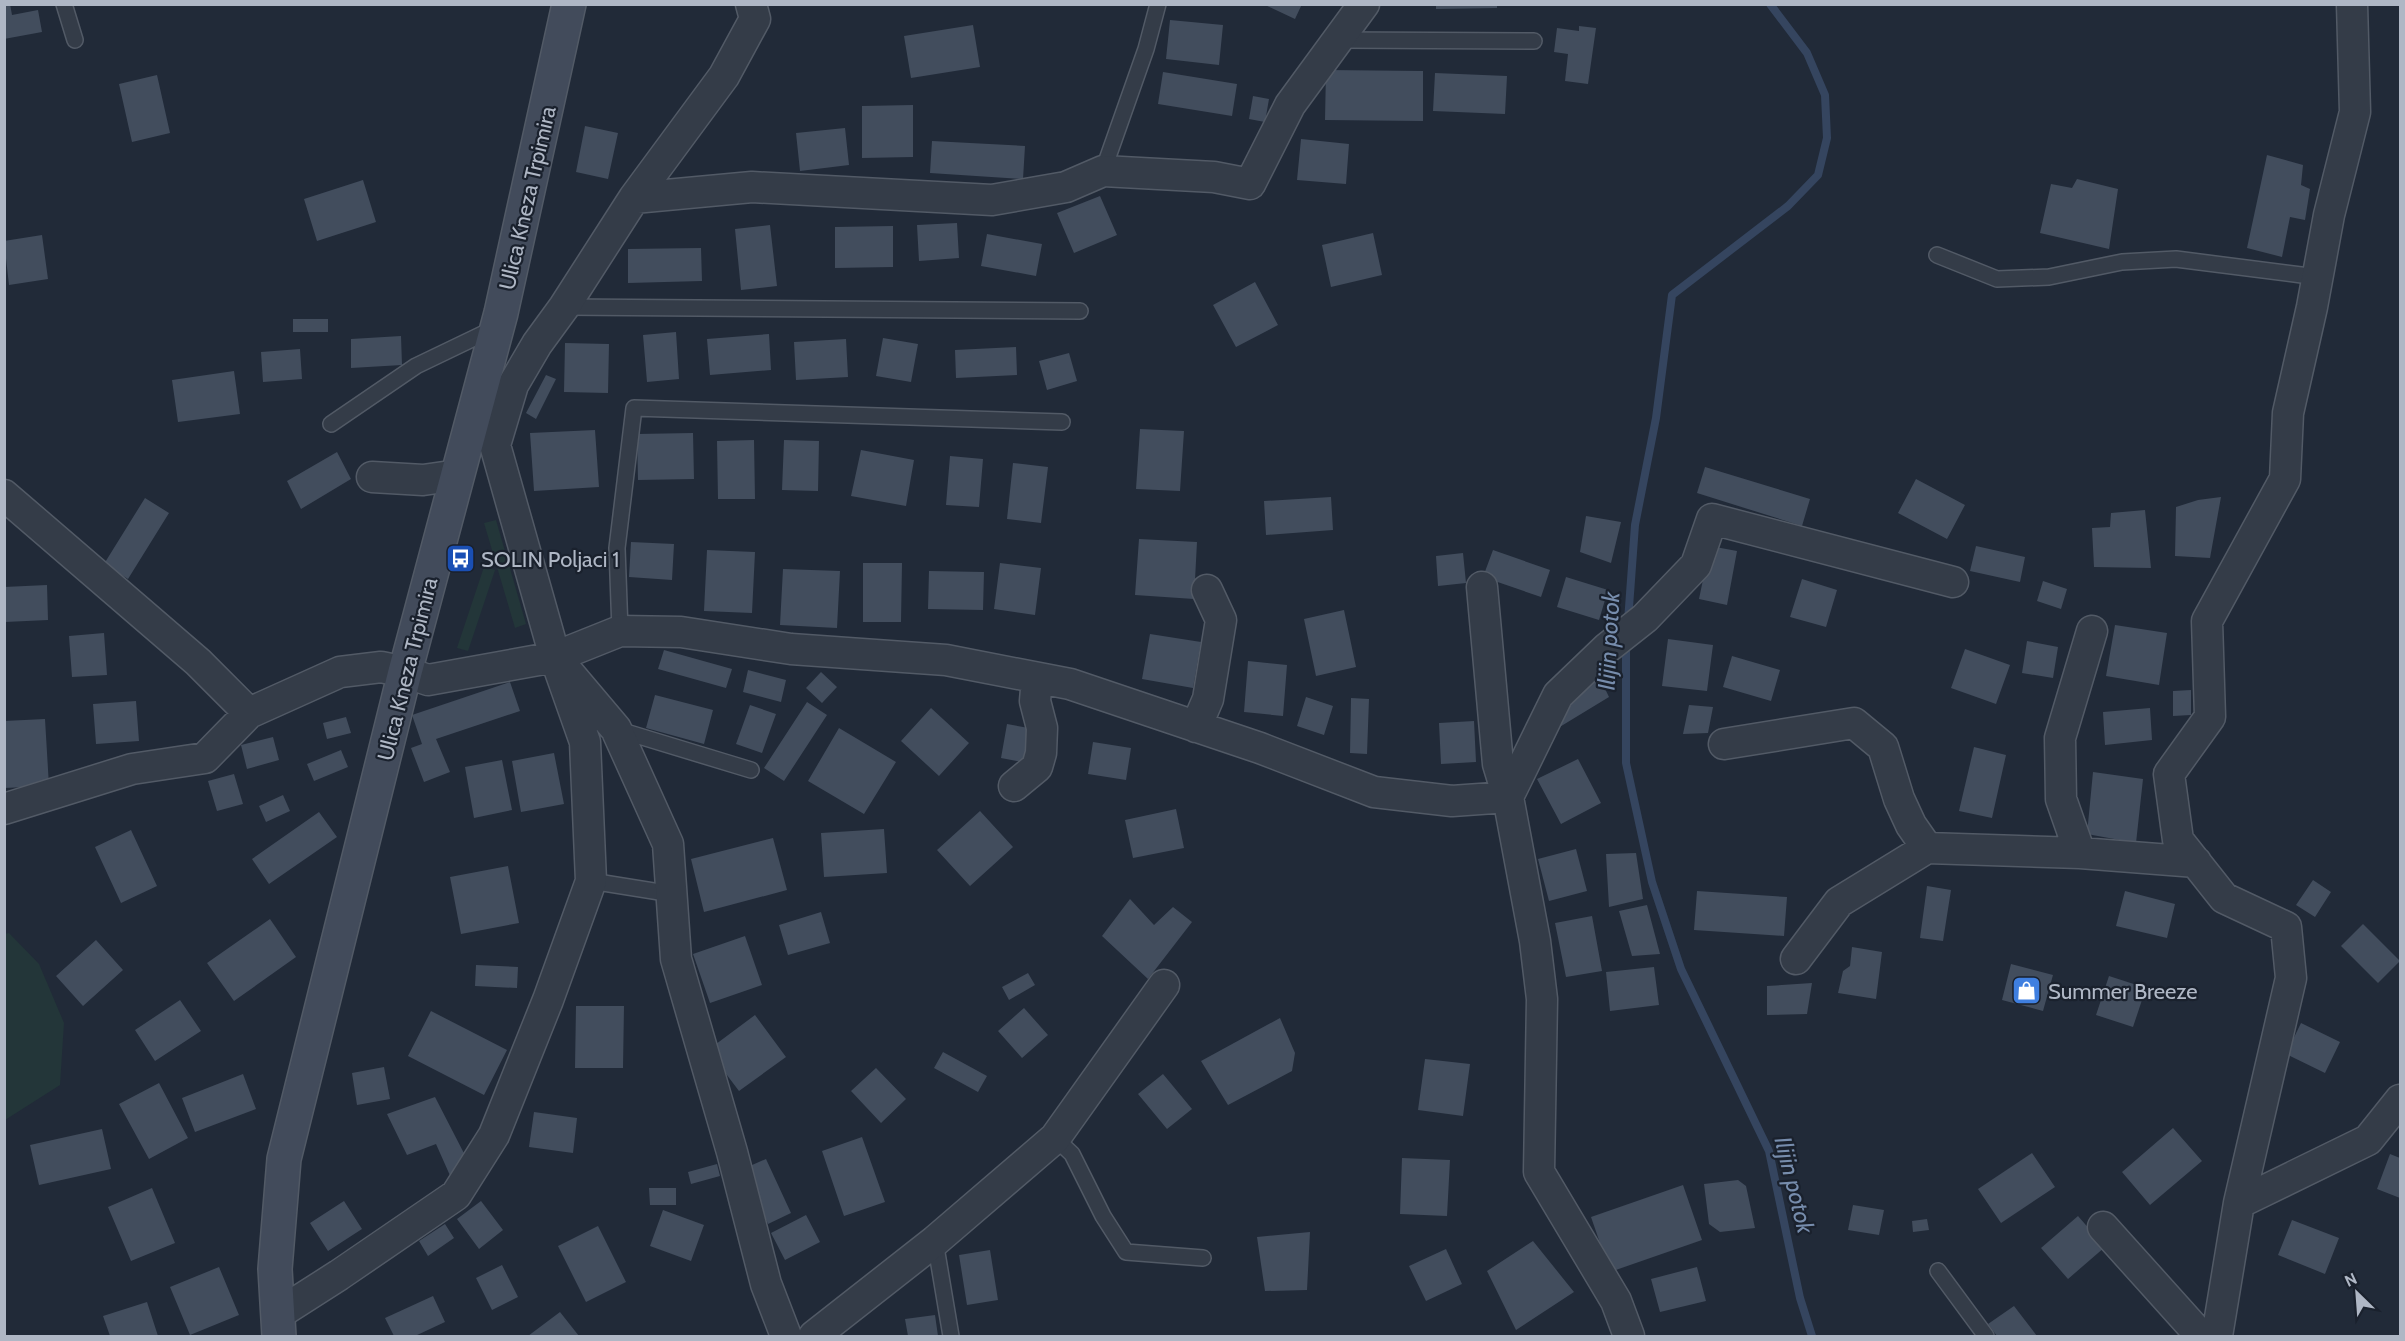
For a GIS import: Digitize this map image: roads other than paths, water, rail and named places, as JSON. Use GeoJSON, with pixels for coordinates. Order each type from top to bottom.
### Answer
{"type":"FeatureCollection","features":[{"type":"Feature","properties":{"kind":"main road","name":"Ulica Kneza Trpimira"},"geometry":{"type":"LineString","coordinates":[[278,1325],[275,1269],[284,1159],[405,672],[497,327],[569,4]]}},
{"type":"Feature","properties":{"kind":"street"},"geometry":{"type":"LineString","coordinates":[[278,1325],[339,1275],[456,1195],[494,1135],[548,1000],[591,881],[585,742],[555,657],[495,445],[513,385],[537,344],[564,307],[634,198],[724,76],[755,19],[750,4]]}},
{"type":"Feature","properties":{"kind":"street"},"geometry":{"type":"LineString","coordinates":[[634,198],[752,186],[992,200],[1066,188],[1103,171],[1214,177],[1250,184],[1290,105],[1364,4]]}},
{"type":"Feature","properties":{"kind":"street"},"geometry":{"type":"LineString","coordinates":[[2217,1336],[2239,1203],[2290,978],[2286,927],[2224,898],[2178,840],[2169,774],[2210,717],[2207,621],[2285,479],[2288,413],[2328,215],[2355,112],[2352,4]]}},
{"type":"Feature","properties":{"kind":"street"},"geometry":{"type":"LineString","coordinates":[[372,477],[423,480],[458,475]]}},
{"type":"Feature","properties":{"kind":"street"},"geometry":{"type":"LineString","coordinates":[[4,495],[198,662],[249,713]]}},
{"type":"Feature","properties":{"kind":"street"},"geometry":{"type":"LineString","coordinates":[[1508,797],[1558,695],[1607,648],[1645,618],[1696,565],[1712,519],[1953,582]]}},
{"type":"Feature","properties":{"kind":"street"},"geometry":{"type":"LineString","coordinates":[[1482,587],[1498,764],[1508,797],[1535,941],[1542,999],[1539,1172],[1616,1300],[1629,1336]]}},
{"type":"Feature","properties":{"kind":"street"},"geometry":{"type":"LineString","coordinates":[[1197,727],[1208,699],[1221,620],[1207,590]]}},
{"type":"Feature","properties":{"kind":"street"},"geometry":{"type":"LineString","coordinates":[[4,809],[132,769],[205,758],[249,713],[340,672],[381,668],[405,672],[428,680],[555,657],[620,631],[681,632],[791,649],[946,660],[1070,684],[1260,748],[1374,792],[1452,801],[1508,797]]}},
{"type":"Feature","properties":{"kind":"street"},"geometry":{"type":"LineString","coordinates":[[2080,853],[2061,799],[2060,738],[2092,631]]}},
{"type":"Feature","properties":{"kind":"street"},"geometry":{"type":"LineString","coordinates":[[555,657],[616,729],[668,844],[676,959],[766,1284],[786,1336]]}},
{"type":"Feature","properties":{"kind":"street"},"geometry":{"type":"LineString","coordinates":[[1014,786],[1037,767],[1041,753],[1042,728],[1035,701],[1037,678]]}},
{"type":"Feature","properties":{"kind":"street"},"geometry":{"type":"LineString","coordinates":[[1724,744],[1854,723],[1883,747],[1899,799],[1911,825],[1927,848]]}},
{"type":"Feature","properties":{"kind":"street"},"geometry":{"type":"LineString","coordinates":[[1796,959],[1839,902],[1927,848],[2080,853],[2196,862]]}},
{"type":"Feature","properties":{"kind":"street"},"geometry":{"type":"LineString","coordinates":[[814,1336],[935,1241],[1055,1138],[1164,985]]}},
{"type":"Feature","properties":{"kind":"street"},"geometry":{"type":"LineString","coordinates":[[2239,1203],[2368,1140],[2400,1100]]}},
{"type":"Feature","properties":{"kind":"street"},"geometry":{"type":"LineString","coordinates":[[2103,1227],[2201,1336]]}},
{"type":"Feature","properties":{"kind":"lane"},"geometry":{"type":"LineString","coordinates":[[64,4],[75,40]]}},
{"type":"Feature","properties":{"kind":"lane"},"geometry":{"type":"LineString","coordinates":[[1103,171],[1146,49],[1158,4]]}},
{"type":"Feature","properties":{"kind":"lane"},"geometry":{"type":"LineString","coordinates":[[1338,40],[1534,41]]}},
{"type":"Feature","properties":{"kind":"lane"},"geometry":{"type":"LineString","coordinates":[[1937,255],[1997,279],[2049,277],[2122,262],[2176,259],[2317,277]]}},
{"type":"Feature","properties":{"kind":"lane"},"geometry":{"type":"LineString","coordinates":[[564,307],[1080,311]]}},
{"type":"Feature","properties":{"kind":"lane"},"geometry":{"type":"LineString","coordinates":[[331,424],[416,366],[497,327]]}},
{"type":"Feature","properties":{"kind":"lane"},"geometry":{"type":"LineString","coordinates":[[620,631],[617,548],[634,408],[1062,422]]}},
{"type":"Feature","properties":{"kind":"lane"},"geometry":{"type":"LineString","coordinates":[[616,729],[751,770]]}},
{"type":"Feature","properties":{"kind":"lane"},"geometry":{"type":"LineString","coordinates":[[591,881],[672,894]]}},
{"type":"Feature","properties":{"kind":"lane"},"geometry":{"type":"LineString","coordinates":[[1055,1138],[1072,1154],[1103,1216],[1126,1252],[1203,1258]]}},
{"type":"Feature","properties":{"kind":"lane"},"geometry":{"type":"LineString","coordinates":[[935,1241],[951,1336]]}},
{"type":"Feature","properties":{"kind":"lane"},"geometry":{"type":"LineString","coordinates":[[1938,1271],[1986,1336]]}},
{"type":"Feature","properties":{"kind":"waterway","name":"Ilijin potok"},"geometry":{"type":"LineString","coordinates":[[1628,621],[1635,525],[1656,418],[1672,295],[1788,206],[1818,175],[1827,138],[1825,95],[1807,53],[1770,4]]}},
{"type":"Feature","properties":{"kind":"waterway","name":"Ilijin potok"},"geometry":{"type":"LineString","coordinates":[[1626,645],[1626,763],[1652,882],[1681,969],[1769,1151],[1800,1298],[1812,1336]]}},
{"type":"Feature","properties":{"kind":"place","name":"SOLIN Poljaci 1"},"geometry":{"type":"Point","coordinates":[460,559]}},
{"type":"Feature","properties":{"kind":"place","name":"Summer Breeze"},"geometry":{"type":"Point","coordinates":[2027,991]}}]}
